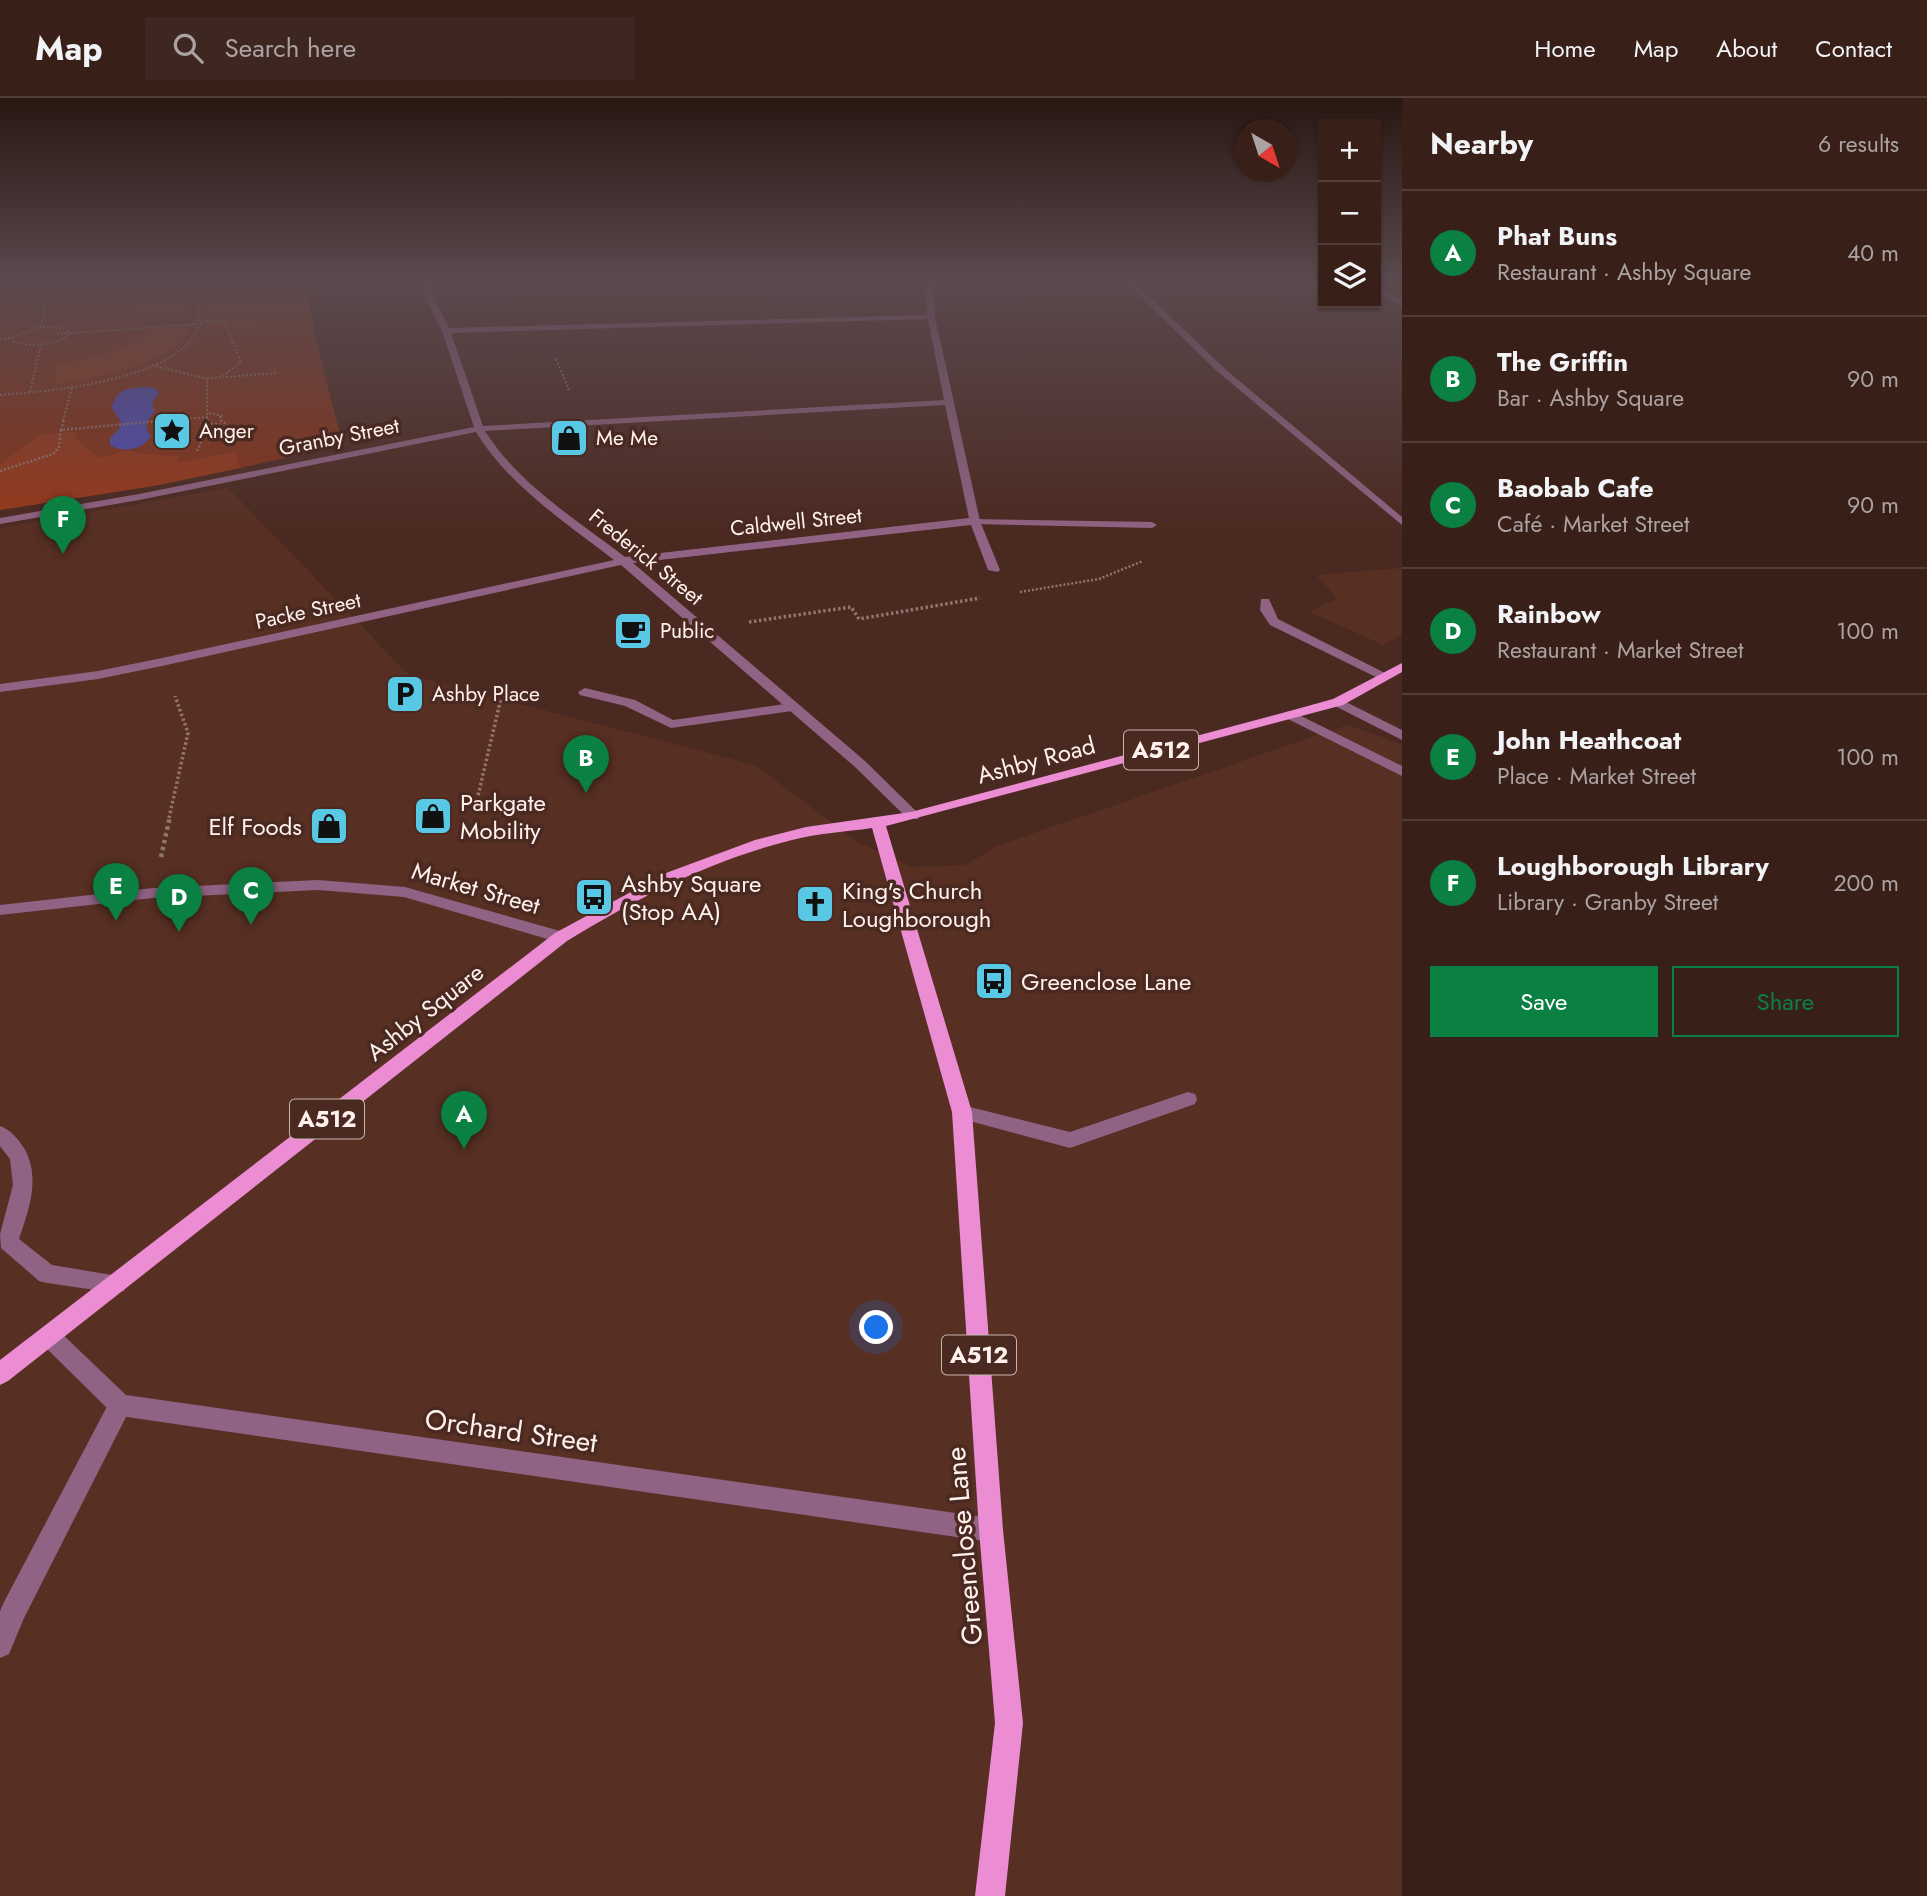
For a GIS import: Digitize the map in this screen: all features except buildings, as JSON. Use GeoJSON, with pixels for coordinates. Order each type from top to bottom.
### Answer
{"type":"FeatureCollection","features":[{"type":"Feature","properties":{"kind":"main road","name":"Ashby Road"},"geometry":{"type":"LineString","coordinates":[[878,824],[1338,702],[1402,667]]}},
{"type":"Feature","properties":{"kind":"main road","name":"Ashby Square"},"geometry":{"type":"LineString","coordinates":[[50,1337],[561,937],[608,907],[684,870],[793,835],[878,824]]}},
{"type":"Feature","properties":{"kind":"main road","name":"Greenclose Lane"},"geometry":{"type":"LineString","coordinates":[[878,824],[962,1112],[991,1530],[1009,1723],[990,1896]]}},
{"type":"Feature","properties":{"kind":"main road","name":"A512"},"geometry":{"type":"LineString","coordinates":[[0,1374],[50,1337]]}},
{"type":"Feature","properties":{"kind":"street","name":"Frederick Street"},"geometry":{"type":"LineString","coordinates":[[457,365],[479,429],[494,453],[525,486],[699,625],[860,764],[913,816]]}},
{"type":"Feature","properties":{"kind":"street"},"geometry":{"type":"LineString","coordinates":[[942,365],[975,522],[994,570]]}},
{"type":"Feature","properties":{"kind":"street"},"geometry":{"type":"LineString","coordinates":[[1216,365],[1402,522]]}},
{"type":"Feature","properties":{"kind":"street","name":"Granby Street"},"geometry":{"type":"LineString","coordinates":[[0,521],[164,492],[479,429],[950,402]]}},
{"type":"Feature","properties":{"kind":"street","name":"Caldwell Street"},"geometry":{"type":"LineString","coordinates":[[622,561],[975,522],[1152,525]]}},
{"type":"Feature","properties":{"kind":"street","name":"Packe Street"},"geometry":{"type":"LineString","coordinates":[[0,688],[98,675],[162,662],[622,561]]}},
{"type":"Feature","properties":{"kind":"street"},"geometry":{"type":"LineString","coordinates":[[1265,602],[1266,610],[1274,622],[1385,676]]}},
{"type":"Feature","properties":{"kind":"street"},"geometry":{"type":"LineString","coordinates":[[584,692],[639,705],[671,724],[792,707]]}},
{"type":"Feature","properties":{"kind":"street"},"geometry":{"type":"LineString","coordinates":[[1338,702],[1402,736]]}},
{"type":"Feature","properties":{"kind":"street"},"geometry":{"type":"LineString","coordinates":[[1291,715],[1402,772]]}},
{"type":"Feature","properties":{"kind":"street","name":"Market Street"},"geometry":{"type":"LineString","coordinates":[[0,911],[153,894],[318,885],[405,892],[561,937]]}},
{"type":"Feature","properties":{"kind":"street"},"geometry":{"type":"LineString","coordinates":[[962,1112],[1070,1140],[1188,1099]]}},
{"type":"Feature","properties":{"kind":"street"},"geometry":{"type":"LineString","coordinates":[[0,1134],[13,1144],[24,1173],[22,1197],[4,1243],[47,1274],[116,1284]]}},
{"type":"Feature","properties":{"kind":"street"},"geometry":{"type":"LineString","coordinates":[[0,1645],[13,1612],[120,1405],[50,1337]]}},
{"type":"Feature","properties":{"kind":"street","name":"Orchard Street"},"geometry":{"type":"LineString","coordinates":[[120,1405],[991,1530]]}},
{"type":"Feature","properties":{"kind":"path"},"geometry":{"type":"LineString","coordinates":[[30,392],[36,365]]}},
{"type":"Feature","properties":{"kind":"path"},"geometry":{"type":"LineString","coordinates":[[0,395],[72,387],[151,365],[206,379],[277,373]]}},
{"type":"Feature","properties":{"kind":"path"},"geometry":{"type":"LineString","coordinates":[[222,377],[237,365]]}},
{"type":"Feature","properties":{"kind":"path"},"geometry":{"type":"LineString","coordinates":[[558,365],[583,423]]}},
{"type":"Feature","properties":{"kind":"path"},"geometry":{"type":"LineString","coordinates":[[164,492],[159,485],[195,453],[205,439],[209,415],[206,379]]}},
{"type":"Feature","properties":{"kind":"path"},"geometry":{"type":"LineString","coordinates":[[0,471],[53,454],[59,447],[72,387]]}},
{"type":"Feature","properties":{"kind":"path"},"geometry":{"type":"LineString","coordinates":[[61,430],[217,413],[222,416],[219,420],[229,426],[233,439],[223,441],[222,425],[207,423]]}},
{"type":"Feature","properties":{"kind":"path"},"geometry":{"type":"LineString","coordinates":[[1020,592],[1071,585],[1117,574],[1142,562],[1149,550]]}},
{"type":"Feature","properties":{"kind":"path"},"geometry":{"type":"LineString","coordinates":[[699,625],[768,620],[851,607],[859,619],[981,597]]}},
{"type":"Feature","properties":{"kind":"path"},"geometry":{"type":"LineString","coordinates":[[153,894],[188,733],[162,662]]}},
{"type":"Feature","properties":{"kind":"path"},"geometry":{"type":"LineString","coordinates":[[477,800],[502,694]]}},
{"type":"Feature","properties":{"kind":"shaded area"},"geometry":{"type":"Polygon","coordinates":[[[0,365],[322,365],[343,446],[159,485],[0,510],[0,365]]]}},
{"type":"Feature","properties":{"kind":"shaded area"},"geometry":{"type":"Polygon","coordinates":[[[136,365],[109,374],[55,384],[57,366],[136,365]]]}},
{"type":"Feature","properties":{"kind":"shaded area"},"geometry":{"type":"Polygon","coordinates":[[[140,387],[155,388],[159,393],[152,403],[155,412],[147,423],[151,436],[133,449],[115,448],[110,445],[110,438],[119,429],[121,422],[112,408],[113,402],[121,392],[140,387]]]}},
{"type":"Feature","properties":{"kind":"shaded area"},"geometry":{"type":"Polygon","coordinates":[[[76,432],[76,439],[99,458],[126,450],[179,456],[176,463],[235,452],[240,468],[159,485],[0,510],[0,464],[41,434],[76,432]]]}},
{"type":"Feature","properties":{"kind":"shaded area"},"geometry":{"type":"Polygon","coordinates":[[[228,488],[409,675],[755,765],[858,842],[913,867],[965,865],[999,845],[1347,725],[1402,744],[1402,1896],[0,1896],[0,528],[228,488]]]}},
{"type":"Feature","properties":{"kind":"shaded area"},"geometry":{"type":"Polygon","coordinates":[[[1402,568],[1402,634],[1383,645],[1310,612],[1337,598],[1316,575],[1402,568]]]}},
{"type":"Feature","properties":{"kind":"place","name":"Anger"},"geometry":{"type":"Point","coordinates":[172,431]}},
{"type":"Feature","properties":{"kind":"place","name":"Me Me"},"geometry":{"type":"Point","coordinates":[569,438]}},
{"type":"Feature","properties":{"kind":"place","name":"Loughborough Library"},"geometry":{"type":"Point","coordinates":[63,554]}},
{"type":"Feature","properties":{"kind":"place","name":"Public"},"geometry":{"type":"Point","coordinates":[633,631]}},
{"type":"Feature","properties":{"kind":"place","name":"Ashby Place"},"geometry":{"type":"Point","coordinates":[405,694]}},
{"type":"Feature","properties":{"kind":"place","name":"The Griffin"},"geometry":{"type":"Point","coordinates":[586,793]}},
{"type":"Feature","properties":{"kind":"place","name":"Parkgate Mobility"},"geometry":{"type":"Point","coordinates":[433,816]}},
{"type":"Feature","properties":{"kind":"place","name":"Elf Foods"},"geometry":{"type":"Point","coordinates":[329,826]}},
{"type":"Feature","properties":{"kind":"place","name":"Ashby Square (Stop AA)"},"geometry":{"type":"Point","coordinates":[594,897]}},
{"type":"Feature","properties":{"kind":"place","name":"King's Church Loughborough"},"geometry":{"type":"Point","coordinates":[815,904]}},
{"type":"Feature","properties":{"kind":"place","name":"John Heathcoat"},"geometry":{"type":"Point","coordinates":[116,921]}},
{"type":"Feature","properties":{"kind":"place","name":"Baobab Cafe"},"geometry":{"type":"Point","coordinates":[251,925]}},
{"type":"Feature","properties":{"kind":"place","name":"Rainbow"},"geometry":{"type":"Point","coordinates":[179,932]}},
{"type":"Feature","properties":{"kind":"place","name":"Greenclose Lane"},"geometry":{"type":"Point","coordinates":[994,981]}},
{"type":"Feature","properties":{"kind":"place","name":"Phat Buns"},"geometry":{"type":"Point","coordinates":[464,1149]}}]}
